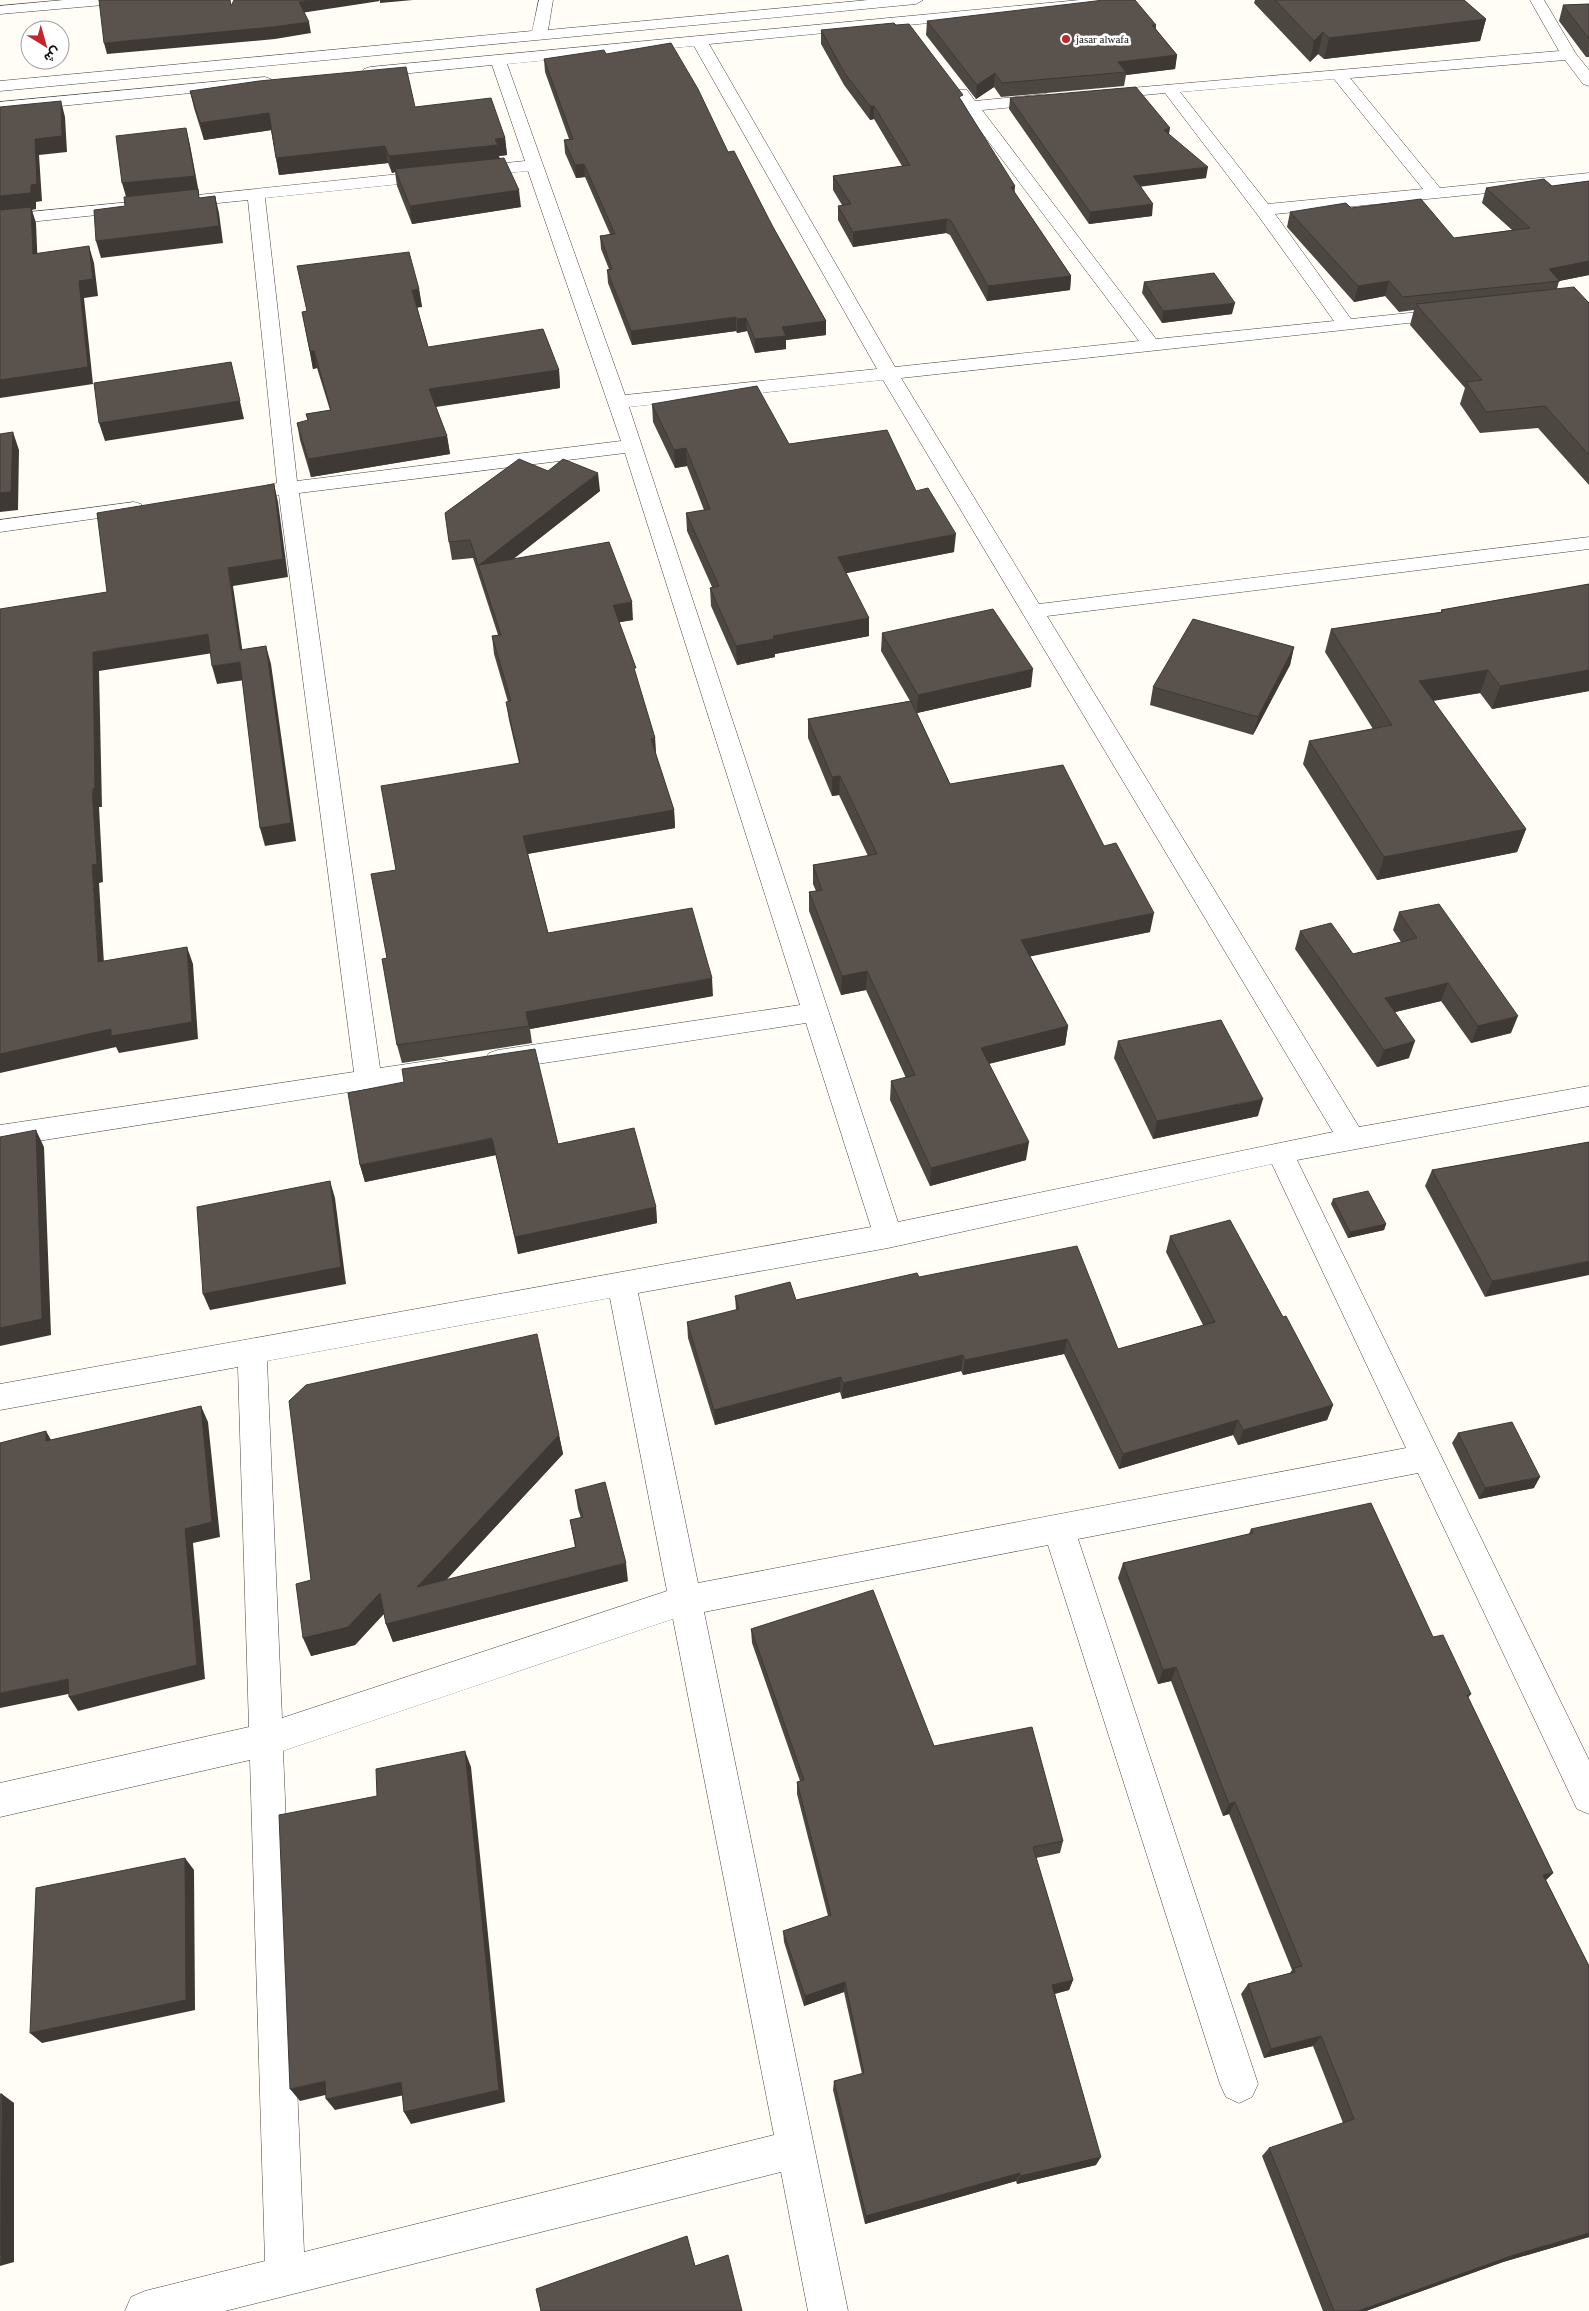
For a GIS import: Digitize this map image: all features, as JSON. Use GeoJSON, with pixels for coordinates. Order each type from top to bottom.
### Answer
{"type":"FeatureCollection","features":[{"type":"Feature","properties":{"kind":"street"},"geometry":{"type":"LineString","coordinates":[[0,10],[115,0]]}},
{"type":"Feature","properties":{"kind":"street"},"geometry":{"type":"LineString","coordinates":[[539,35],[546,0]]}},
{"type":"Feature","properties":{"kind":"street"},"geometry":{"type":"LineString","coordinates":[[0,86],[539,35],[713,12],[916,0]]}},
{"type":"Feature","properties":{"kind":"street"},"geometry":{"type":"LineString","coordinates":[[358,73],[1127,0]]}},
{"type":"Feature","properties":{"kind":"street"},"geometry":{"type":"LineString","coordinates":[[1537,0],[1568,55],[1589,81]]}},
{"type":"Feature","properties":{"kind":"street"},"geometry":{"type":"LineString","coordinates":[[906,21],[918,36]]}},
{"type":"Feature","properties":{"kind":"street"},"geometry":{"type":"LineString","coordinates":[[699,41],[889,373],[1352,1139]]}},
{"type":"Feature","properties":{"kind":"street"},"geometry":{"type":"LineString","coordinates":[[1090,95],[1568,55]]}},
{"type":"Feature","properties":{"kind":"street"},"geometry":{"type":"LineString","coordinates":[[498,60],[618,402],[888,1236]]}},
{"type":"Feature","properties":{"kind":"street"},"geometry":{"type":"LineString","coordinates":[[1338,74],[1436,194]]}},
{"type":"Feature","properties":{"kind":"street"},"geometry":{"type":"LineString","coordinates":[[0,107],[279,81]]}},
{"type":"Feature","properties":{"kind":"street"},"geometry":{"type":"LineString","coordinates":[[953,82],[1152,345]]}},
{"type":"Feature","properties":{"kind":"street"},"geometry":{"type":"LineString","coordinates":[[1169,88],[1263,210],[1346,324]]}},
{"type":"Feature","properties":{"kind":"street"},"geometry":{"type":"LineString","coordinates":[[970,106],[1060,98]]}},
{"type":"Feature","properties":{"kind":"street"},"geometry":{"type":"LineString","coordinates":[[0,220],[535,165]]}},
{"type":"Feature","properties":{"kind":"street"},"geometry":{"type":"LineString","coordinates":[[1263,210],[1589,178]]}},
{"type":"Feature","properties":{"kind":"street"},"geometry":{"type":"LineString","coordinates":[[256,194],[288,488],[368,1080]]}},
{"type":"Feature","properties":{"kind":"street"},"geometry":{"type":"LineString","coordinates":[[618,402],[1463,312]]}},
{"type":"Feature","properties":{"kind":"street"},"geometry":{"type":"LineString","coordinates":[[250,493],[632,446]]}},
{"type":"Feature","properties":{"kind":"street"},"geometry":{"type":"LineString","coordinates":[[0,526],[154,505]]}},
{"type":"Feature","properties":{"kind":"street"},"geometry":{"type":"LineString","coordinates":[[1033,611],[1589,543]]}},
{"type":"Feature","properties":{"kind":"street"},"geometry":{"type":"LineString","coordinates":[[0,1136],[815,1012]]}},
{"type":"Feature","properties":{"kind":"street"},"geometry":{"type":"LineString","coordinates":[[0,1397],[888,1236],[1280,1152],[1589,1096]]}},
{"type":"Feature","properties":{"kind":"street"},"geometry":{"type":"LineString","coordinates":[[1280,1152],[1589,1796]]}},
{"type":"Feature","properties":{"kind":"street"},"geometry":{"type":"LineString","coordinates":[[622,1284],[828,2311]]}},
{"type":"Feature","properties":{"kind":"street"},"geometry":{"type":"LineString","coordinates":[[252,1351],[284,2276]]}},
{"type":"Feature","properties":{"kind":"street"},"geometry":{"type":"LineString","coordinates":[[0,1800],[266,1740],[686,1600],[1427,1458]]}},
{"type":"Feature","properties":{"kind":"street"},"geometry":{"type":"LineString","coordinates":[[1059,1529],[1239,2084]]}},
{"type":"Feature","properties":{"kind":"street"},"geometry":{"type":"LineString","coordinates":[[146,2311],[796,2148]]}},
{"type":"Feature","properties":{"kind":"building"},"geometry":{"type":"Polygon","coordinates":[[[99,0],[230,0],[231,6],[234,0],[310,0],[299,2],[309,22],[104,43],[99,0]]]}},
{"type":"Feature","properties":{"kind":"building"},"geometry":{"type":"Polygon","coordinates":[[[1104,0],[1135,0],[1156,25],[1152,25],[1177,55],[1118,62],[1126,72],[1002,83],[995,73],[977,85],[927,21],[1104,0]]]}},
{"type":"Feature","properties":{"kind":"building"},"geometry":{"type":"Polygon","coordinates":[[[1275,0],[1464,0],[1486,19],[1329,38],[1323,32],[1314,41],[1275,0]]]}},
{"type":"Feature","properties":{"kind":"building"},"geometry":{"type":"Polygon","coordinates":[[[1589,4],[1589,39],[1563,5],[1589,4]]]}},
{"type":"Feature","properties":{"kind":"building"},"geometry":{"type":"Polygon","coordinates":[[[894,23],[896,25],[909,24],[963,95],[959,97],[1015,186],[1011,187],[1071,276],[988,286],[951,221],[947,219],[853,232],[838,206],[851,204],[833,176],[910,165],[874,106],[870,106],[844,72],[821,30],[894,23]]]}},
{"type":"Feature","properties":{"kind":"building"},"geometry":{"type":"Polygon","coordinates":[[[671,43],[698,89],[728,152],[734,151],[773,227],[826,321],[782,327],[786,336],[755,339],[746,318],[737,319],[736,317],[631,331],[607,270],[612,269],[600,236],[615,234],[584,164],[575,165],[564,140],[573,139],[544,59],[604,50],[606,54],[671,43]]]}},
{"type":"Feature","properties":{"kind":"building"},"geometry":{"type":"Polygon","coordinates":[[[406,67],[415,107],[491,98],[505,138],[495,139],[498,145],[389,156],[385,146],[276,158],[269,113],[200,123],[190,91],[259,81],[406,67]]]}},
{"type":"Feature","properties":{"kind":"building"},"geometry":{"type":"Polygon","coordinates":[[[1136,87],[1170,128],[1164,130],[1208,167],[1133,176],[1153,204],[1090,212],[1010,98],[1136,87]]]}},
{"type":"Feature","properties":{"kind":"building"},"geometry":{"type":"Polygon","coordinates":[[[61,101],[62,136],[35,139],[37,184],[31,185],[31,193],[0,196],[0,107],[61,101]]]}},
{"type":"Feature","properties":{"kind":"building"},"geometry":{"type":"Polygon","coordinates":[[[186,128],[195,176],[122,183],[116,136],[186,128]]]}},
{"type":"Feature","properties":{"kind":"building"},"geometry":{"type":"Polygon","coordinates":[[[504,158],[519,190],[410,206],[395,169],[504,158]]]}},
{"type":"Feature","properties":{"kind":"building"},"geometry":{"type":"Polygon","coordinates":[[[1544,179],[1552,186],[1589,181],[1589,261],[1549,269],[1560,281],[1403,297],[1389,281],[1358,286],[1290,212],[1346,203],[1351,208],[1421,199],[1454,238],[1530,228],[1486,188],[1544,179]]]}},
{"type":"Feature","properties":{"kind":"building"},"geometry":{"type":"Polygon","coordinates":[[[198,189],[199,198],[215,196],[219,226],[96,241],[94,210],[125,206],[124,197],[198,189]]]}},
{"type":"Feature","properties":{"kind":"building"},"geometry":{"type":"Polygon","coordinates":[[[31,207],[33,254],[89,246],[93,279],[79,281],[88,367],[0,380],[0,210],[31,207]]]}},
{"type":"Feature","properties":{"kind":"building"},"geometry":{"type":"Polygon","coordinates":[[[409,252],[419,289],[412,290],[428,347],[543,329],[559,370],[429,389],[447,436],[308,459],[297,423],[308,420],[306,414],[331,410],[314,351],[310,351],[302,312],[307,311],[297,266],[409,252]]]}},
{"type":"Feature","properties":{"kind":"building"},"geometry":{"type":"Polygon","coordinates":[[[1214,273],[1235,303],[1163,311],[1144,282],[1214,273]]]}},
{"type":"Feature","properties":{"kind":"building"},"geometry":{"type":"Polygon","coordinates":[[[1574,287],[1589,303],[1589,455],[1545,406],[1486,412],[1466,382],[1482,380],[1416,304],[1574,287]]]}},
{"type":"Feature","properties":{"kind":"building"},"geometry":{"type":"Polygon","coordinates":[[[231,362],[240,401],[99,423],[94,383],[231,362]]]}},
{"type":"Feature","properties":{"kind":"building"},"geometry":{"type":"Polygon","coordinates":[[[757,386],[789,444],[887,430],[916,491],[928,488],[956,534],[838,557],[869,618],[773,636],[774,639],[736,646],[710,588],[719,586],[686,513],[710,509],[686,448],[674,450],[652,404],[757,386]]]}},
{"type":"Feature","properties":{"kind":"building"},"geometry":{"type":"Polygon","coordinates":[[[13,432],[11,492],[0,493],[0,434],[13,432]]]}},
{"type":"Feature","properties":{"kind":"building"},"geometry":{"type":"Polygon","coordinates":[[[519,459],[548,471],[563,459],[598,473],[479,565],[609,542],[632,602],[613,605],[636,668],[634,668],[655,738],[651,739],[674,810],[523,836],[548,933],[692,908],[712,978],[526,1012],[529,1026],[397,1045],[382,959],[387,958],[371,874],[396,870],[381,786],[520,763],[506,702],[511,701],[492,636],[501,635],[470,540],[449,542],[445,513],[519,459]]]}},
{"type":"Feature","properties":{"kind":"building"},"geometry":{"type":"Polygon","coordinates":[[[274,484],[283,559],[228,568],[240,650],[266,646],[291,823],[260,828],[240,662],[212,666],[208,634],[93,652],[95,789],[92,789],[97,864],[92,865],[98,962],[187,947],[192,1022],[111,1036],[111,1029],[0,1054],[0,609],[107,592],[97,513],[274,484]]]}},
{"type":"Feature","properties":{"kind":"building"},"geometry":{"type":"Polygon","coordinates":[[[1589,584],[1589,670],[1500,686],[1488,670],[1419,681],[1526,829],[1384,857],[1309,741],[1392,725],[1331,629],[1443,612],[1441,610],[1589,584]]]}},
{"type":"Feature","properties":{"kind":"building"},"geometry":{"type":"Polygon","coordinates":[[[993,609],[1033,669],[918,695],[882,633],[993,609]]]}},
{"type":"Feature","properties":{"kind":"building"},"geometry":{"type":"Polygon","coordinates":[[[1193,619],[1294,647],[1258,717],[1153,687],[1193,619]]]}},
{"type":"Feature","properties":{"kind":"building"},"geometry":{"type":"Polygon","coordinates":[[[911,701],[950,784],[1063,765],[1104,846],[1116,843],[1154,913],[1021,940],[1068,1026],[981,1048],[1029,1142],[931,1168],[891,1081],[915,1075],[867,971],[842,976],[809,892],[822,890],[813,865],[877,854],[840,776],[832,777],[808,719],[911,701]]]}},
{"type":"Feature","properties":{"kind":"building"},"geometry":{"type":"Polygon","coordinates":[[[1439,904],[1518,1016],[1478,1026],[1448,983],[1385,998],[1415,1041],[1384,1050],[1300,931],[1331,923],[1353,954],[1417,938],[1399,912],[1439,904]]]}},
{"type":"Feature","properties":{"kind":"building"},"geometry":{"type":"Polygon","coordinates":[[[1221,1020],[1263,1099],[1157,1121],[1118,1041],[1221,1020]]]}},
{"type":"Feature","properties":{"kind":"building"},"geometry":{"type":"Polygon","coordinates":[[[535,1049],[558,1144],[634,1128],[656,1207],[515,1237],[492,1138],[360,1165],[348,1093],[404,1082],[402,1069],[535,1049]]]}},
{"type":"Feature","properties":{"kind":"building"},"geometry":{"type":"Polygon","coordinates":[[[36,1130],[42,1319],[0,1328],[0,1137],[36,1130]]]}},
{"type":"Feature","properties":{"kind":"building"},"geometry":{"type":"Polygon","coordinates":[[[1589,1142],[1589,1261],[1492,1281],[1432,1170],[1589,1142]]]}},
{"type":"Feature","properties":{"kind":"building"},"geometry":{"type":"Polygon","coordinates":[[[330,1181],[341,1267],[203,1294],[197,1207],[330,1181]]]}},
{"type":"Feature","properties":{"kind":"building"},"geometry":{"type":"Polygon","coordinates":[[[1368,1191],[1386,1224],[1350,1232],[1333,1199],[1368,1191]]]}},
{"type":"Feature","properties":{"kind":"building"},"geometry":{"type":"Polygon","coordinates":[[[1230,1220],[1283,1317],[1286,1316],[1333,1405],[1243,1430],[1238,1420],[1123,1454],[1067,1339],[965,1360],[963,1355],[843,1383],[841,1377],[714,1410],[687,1322],[739,1309],[735,1296],[790,1282],[796,1300],[917,1273],[919,1277],[1077,1246],[1118,1349],[1215,1322],[1170,1236],[1230,1220]]]}},
{"type":"Feature","properties":{"kind":"building"},"geometry":{"type":"Polygon","coordinates":[[[537,1334],[559,1435],[417,1587],[576,1547],[570,1520],[583,1517],[575,1490],[605,1482],[626,1563],[386,1624],[380,1593],[348,1627],[303,1638],[296,1584],[311,1580],[289,1401],[306,1385],[537,1334]]]}},
{"type":"Feature","properties":{"kind":"building"},"geometry":{"type":"Polygon","coordinates":[[[201,1406],[212,1522],[185,1529],[197,1665],[69,1697],[68,1679],[0,1693],[0,1443],[46,1431],[46,1441],[201,1406]]]}},
{"type":"Feature","properties":{"kind":"building"},"geometry":{"type":"Polygon","coordinates":[[[1512,1422],[1540,1477],[1485,1488],[1458,1433],[1512,1422]]]}},
{"type":"Feature","properties":{"kind":"building"},"geometry":{"type":"Polygon","coordinates":[[[1371,1503],[1433,1637],[1443,1635],[1471,1694],[1467,1695],[1553,1873],[1543,1875],[1589,1966],[1589,2233],[1514,2255],[1358,2311],[1334,2311],[1269,2148],[1354,2119],[1321,2036],[1271,2049],[1248,1984],[1295,1972],[1294,1968],[1302,1966],[1235,1802],[1229,1804],[1176,1667],[1163,1670],[1123,1563],[1253,1533],[1251,1529],[1371,1503]]]}},
{"type":"Feature","properties":{"kind":"building"},"geometry":{"type":"Polygon","coordinates":[[[873,1590],[934,1746],[1032,1727],[1063,1841],[1033,1847],[1073,1980],[1052,1985],[1101,2157],[1020,2176],[1020,2173],[866,2216],[834,2081],[864,2073],[845,1982],[805,1996],[783,1931],[831,1915],[797,1782],[804,1780],[751,1629],[873,1590]]]}},
{"type":"Feature","properties":{"kind":"building"},"geometry":{"type":"Polygon","coordinates":[[[465,1751],[499,2090],[404,2112],[401,2082],[326,2099],[325,2081],[290,2089],[279,1815],[377,1796],[376,1769],[465,1751]]]}},
{"type":"Feature","properties":{"kind":"building"},"geometry":{"type":"Polygon","coordinates":[[[185,1858],[186,2000],[30,2033],[36,1888],[185,1858]]]}},
{"type":"Feature","properties":{"kind":"building"},"geometry":{"type":"Polygon","coordinates":[[[0,2094],[2,2094],[1,2255],[0,2255],[0,2094]]]}},
{"type":"Feature","properties":{"kind":"building"},"geometry":{"type":"Polygon","coordinates":[[[687,2236],[695,2266],[728,2255],[742,2311],[541,2311],[536,2289],[687,2236]]]}},
{"type":"Feature","properties":{"kind":"place","name":"jasar alwafa"},"geometry":{"type":"Point","coordinates":[1066,39]}}]}
